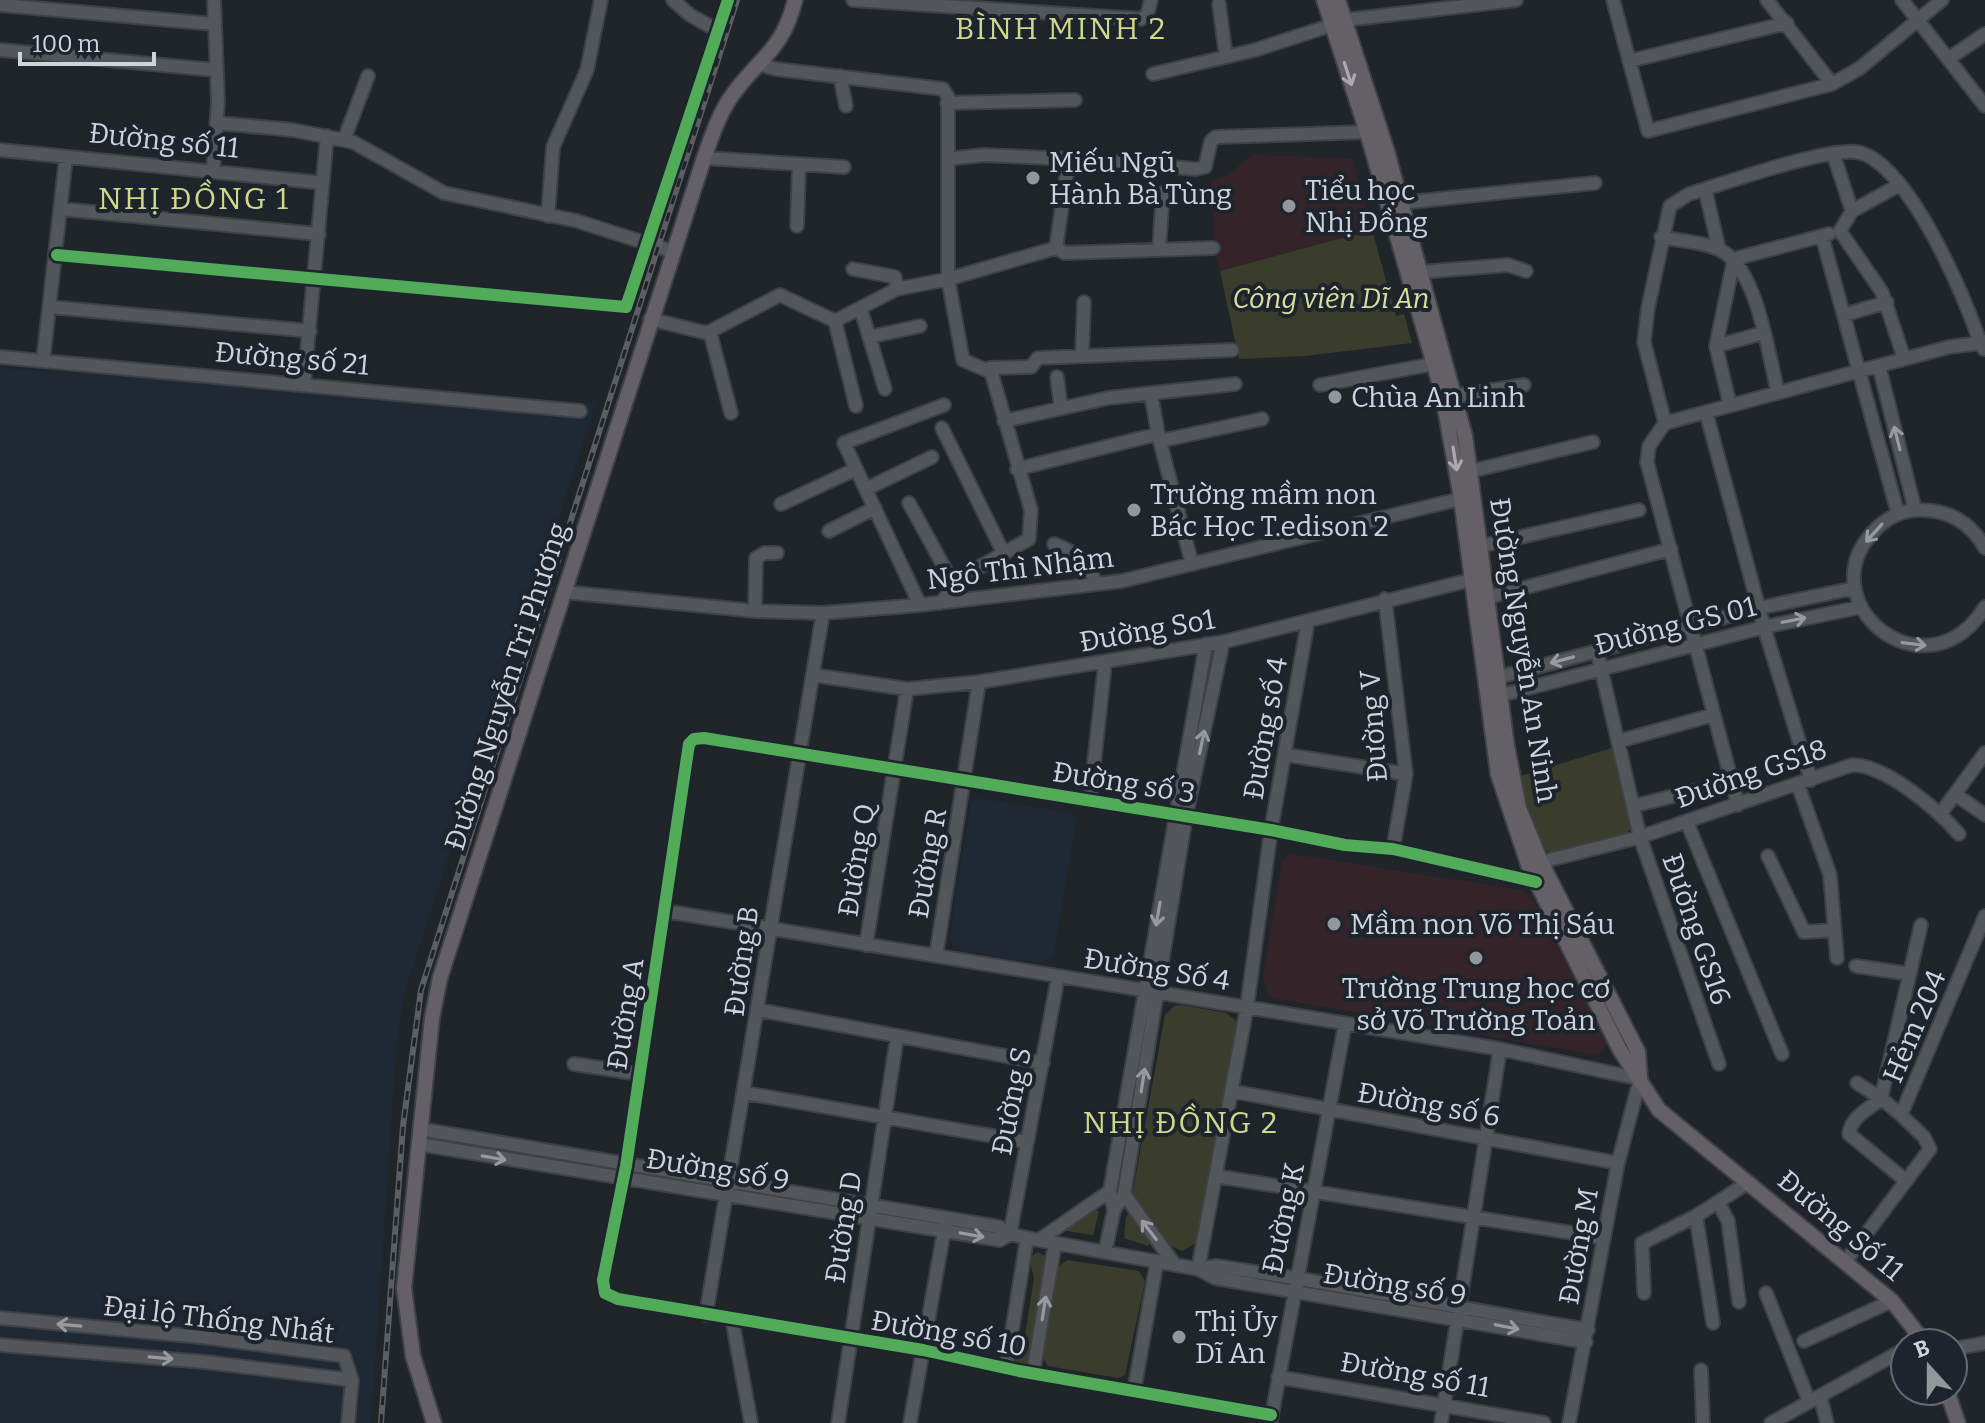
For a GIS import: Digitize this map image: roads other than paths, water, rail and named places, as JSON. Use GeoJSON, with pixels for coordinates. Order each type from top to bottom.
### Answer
{"type":"FeatureCollection","features":[{"type":"Feature","properties":{"kind":"main road","name":"Đường Nguyễn Tri Phương"},"geometry":{"type":"LineString","coordinates":[[434,1423],[413,1356],[405,1303],[419,1136],[432,1018],[440,978],[671,251],[704,158],[729,100],[762,65],[786,31],[795,0]]}},
{"type":"Feature","properties":{"kind":"main road","name":"Đường Nguyễn An Ninh"},"geometry":{"type":"LineString","coordinates":[[1324,0],[1338,22],[1373,130],[1440,362],[1455,396],[1471,471],[1468,497],[1493,678],[1501,789],[1535,865],[1638,1052],[1640,1079]]}},
{"type":"Feature","properties":{"kind":"main road","name":"Đường Nguyễn An Ninh"},"geometry":{"type":"LineString","coordinates":[[1338,0],[1338,22]]}},
{"type":"Feature","properties":{"kind":"main road","name":"Đường Nguyễn An Ninh"},"geometry":{"type":"LineString","coordinates":[[1373,130],[1400,203],[1420,272],[1440,362],[1448,420],[1481,546],[1478,578]]}},
{"type":"Feature","properties":{"kind":"main road","name":"Đường Nguyễn An Ninh"},"geometry":{"type":"LineString","coordinates":[[1535,865],[1536,882],[1620,1050],[1640,1079]]}},
{"type":"Feature","properties":{"kind":"main road","name":"Đường Số 11"},"geometry":{"type":"LineString","coordinates":[[1640,1079],[1659,1110],[1892,1301],[1910,1327]]}},
{"type":"Feature","properties":{"kind":"street"},"geometry":{"type":"LineString","coordinates":[[213,171],[217,123],[214,0]]}},
{"type":"Feature","properties":{"kind":"street"},"geometry":{"type":"LineString","coordinates":[[548,216],[553,147],[587,70],[601,0]]}},
{"type":"Feature","properties":{"kind":"street"},"geometry":{"type":"LineString","coordinates":[[673,0],[690,15],[717,30]]}},
{"type":"Feature","properties":{"kind":"street"},"geometry":{"type":"LineString","coordinates":[[57,255],[626,307],[728,0]]}},
{"type":"Feature","properties":{"kind":"street"},"geometry":{"type":"LineString","coordinates":[[853,0],[1141,19],[1147,15],[1151,0]]}},
{"type":"Feature","properties":{"kind":"street"},"geometry":{"type":"LineString","coordinates":[[1065,14],[1066,0]]}},
{"type":"Feature","properties":{"kind":"street"},"geometry":{"type":"LineString","coordinates":[[1153,74],[1226,57],[1338,22],[1516,0]]}},
{"type":"Feature","properties":{"kind":"street"},"geometry":{"type":"LineString","coordinates":[[1613,0],[1648,131],[1832,84],[1860,68],[1942,0]]}},
{"type":"Feature","properties":{"kind":"street"},"geometry":{"type":"LineString","coordinates":[[1767,0],[1832,84]]}},
{"type":"Feature","properties":{"kind":"street"},"geometry":{"type":"LineString","coordinates":[[1902,0],[1985,106]]}},
{"type":"Feature","properties":{"kind":"street"},"geometry":{"type":"LineString","coordinates":[[1219,4],[1226,57]]}},
{"type":"Feature","properties":{"kind":"street"},"geometry":{"type":"LineString","coordinates":[[0,5],[214,24]]}},
{"type":"Feature","properties":{"kind":"street"},"geometry":{"type":"LineString","coordinates":[[1629,61],[1787,23]]}},
{"type":"Feature","properties":{"kind":"street"},"geometry":{"type":"LineString","coordinates":[[1948,59],[1985,34]]}},
{"type":"Feature","properties":{"kind":"street"},"geometry":{"type":"LineString","coordinates":[[0,50],[216,70]]}},
{"type":"Feature","properties":{"kind":"street"},"geometry":{"type":"LineString","coordinates":[[762,65],[943,89],[947,103],[948,279],[963,360],[986,370]]}},
{"type":"Feature","properties":{"kind":"street"},"geometry":{"type":"LineString","coordinates":[[344,140],[368,76]]}},
{"type":"Feature","properties":{"kind":"street"},"geometry":{"type":"LineString","coordinates":[[840,76],[846,106]]}},
{"type":"Feature","properties":{"kind":"street"},"geometry":{"type":"LineString","coordinates":[[947,103],[1075,100]]}},
{"type":"Feature","properties":{"kind":"street"},"geometry":{"type":"LineString","coordinates":[[217,123],[344,140],[368,149],[444,193],[577,221],[671,251]]}},
{"type":"Feature","properties":{"kind":"street"},"geometry":{"type":"LineString","coordinates":[[948,159],[983,155],[1196,169],[1205,167],[1211,141],[1216,137],[1373,130]]}},
{"type":"Feature","properties":{"kind":"street"},"geometry":{"type":"LineString","coordinates":[[304,383],[327,136]]}},
{"type":"Feature","properties":{"kind":"street","name":"Đường số 11"},"geometry":{"type":"LineString","coordinates":[[0,150],[323,183]]}},
{"type":"Feature","properties":{"kind":"street"},"geometry":{"type":"LineString","coordinates":[[1665,423],[1644,342],[1661,237],[1670,206],[1689,194],[1833,153],[1860,152],[1869,156],[1899,185],[1954,274],[1983,344],[1904,358],[1665,423],[1649,446],[1647,462],[1693,626],[1738,805]]}},
{"type":"Feature","properties":{"kind":"street"},"geometry":{"type":"LineString","coordinates":[[1833,153],[1852,211]]}},
{"type":"Feature","properties":{"kind":"street"},"geometry":{"type":"LineString","coordinates":[[43,361],[66,157]]}},
{"type":"Feature","properties":{"kind":"street"},"geometry":{"type":"LineString","coordinates":[[704,158],[844,167]]}},
{"type":"Feature","properties":{"kind":"street"},"geometry":{"type":"LineString","coordinates":[[1056,248],[1068,164],[1073,159]]}},
{"type":"Feature","properties":{"kind":"street"},"geometry":{"type":"LineString","coordinates":[[797,226],[799,165]]}},
{"type":"Feature","properties":{"kind":"street"},"geometry":{"type":"LineString","coordinates":[[1400,203],[1595,183]]}},
{"type":"Feature","properties":{"kind":"street"},"geometry":{"type":"LineString","coordinates":[[1734,259],[1840,231],[1852,211],[1899,185]]}},
{"type":"Feature","properties":{"kind":"street"},"geometry":{"type":"LineString","coordinates":[[1705,189],[1719,249]]}},
{"type":"Feature","properties":{"kind":"street"},"geometry":{"type":"LineString","coordinates":[[1159,250],[1163,193]]}},
{"type":"Feature","properties":{"kind":"street"},"geometry":{"type":"LineString","coordinates":[[61,209],[319,234]]}},
{"type":"Feature","properties":{"kind":"street"},"geometry":{"type":"LineString","coordinates":[[1840,231],[1887,302],[1904,358]]}},
{"type":"Feature","properties":{"kind":"street"},"geometry":{"type":"LineString","coordinates":[[1822,236],[1898,514]]}},
{"type":"Feature","properties":{"kind":"street"},"geometry":{"type":"LineString","coordinates":[[1661,237],[1719,249],[1734,259],[1746,277],[1778,393]]}},
{"type":"Feature","properties":{"kind":"street"},"geometry":{"type":"LineString","coordinates":[[650,319],[710,332],[780,295],[835,321],[897,289],[948,279],[1056,248],[1065,253],[1213,248]]}},
{"type":"Feature","properties":{"kind":"street"},"geometry":{"type":"LineString","coordinates":[[1730,405],[1716,346],[1734,259]]}},
{"type":"Feature","properties":{"kind":"street"},"geometry":{"type":"LineString","coordinates":[[1420,272],[1508,265],[1526,271]]}},
{"type":"Feature","properties":{"kind":"street"},"geometry":{"type":"LineString","coordinates":[[853,269],[895,277],[897,289]]}},
{"type":"Feature","properties":{"kind":"street"},"geometry":{"type":"LineString","coordinates":[[1082,356],[1084,302]]}},
{"type":"Feature","properties":{"kind":"street"},"geometry":{"type":"LineString","coordinates":[[1844,315],[1887,302]]}},
{"type":"Feature","properties":{"kind":"street"},"geometry":{"type":"LineString","coordinates":[[50,307],[310,331]]}},
{"type":"Feature","properties":{"kind":"street"},"geometry":{"type":"LineString","coordinates":[[861,310],[885,389]]}},
{"type":"Feature","properties":{"kind":"street"},"geometry":{"type":"LineString","coordinates":[[835,321],[856,406]]}},
{"type":"Feature","properties":{"kind":"street"},"geometry":{"type":"LineString","coordinates":[[869,337],[920,326]]}},
{"type":"Feature","properties":{"kind":"street"},"geometry":{"type":"LineString","coordinates":[[710,332],[731,413]]}},
{"type":"Feature","properties":{"kind":"street"},"geometry":{"type":"LineString","coordinates":[[1716,346],[1763,333]]}},
{"type":"Feature","properties":{"kind":"street"},"geometry":{"type":"LineString","coordinates":[[940,603],[954,585],[1003,552],[1029,539],[1032,529],[1033,518],[990,368],[1031,367],[1038,358],[1232,350]]}},
{"type":"Feature","properties":{"kind":"street","name":"Đường số 21"},"geometry":{"type":"LineString","coordinates":[[0,357],[580,411]]}},
{"type":"Feature","properties":{"kind":"street"},"geometry":{"type":"LineString","coordinates":[[1320,385],[1440,362]]}},
{"type":"Feature","properties":{"kind":"street"},"geometry":{"type":"LineString","coordinates":[[1879,366],[1915,510]]}},
{"type":"Feature","properties":{"kind":"street"},"geometry":{"type":"LineString","coordinates":[[1057,377],[1061,408]]}},
{"type":"Feature","properties":{"kind":"street"},"geometry":{"type":"LineString","coordinates":[[1004,421],[1108,398],[1235,384]]}},
{"type":"Feature","properties":{"kind":"street"},"geometry":{"type":"LineString","coordinates":[[1455,396],[1524,385]]}},
{"type":"Feature","properties":{"kind":"street"},"geometry":{"type":"LineString","coordinates":[[1151,394],[1159,438],[1192,564]]}},
{"type":"Feature","properties":{"kind":"street"},"geometry":{"type":"LineString","coordinates":[[920,605],[841,437],[944,405]]}},
{"type":"Feature","properties":{"kind":"street"},"geometry":{"type":"LineString","coordinates":[[1706,412],[1830,875],[1837,958]]}},
{"type":"Feature","properties":{"kind":"street"},"geometry":{"type":"LineString","coordinates":[[1017,469],[1262,419]]}},
{"type":"Feature","properties":{"kind":"street"},"geometry":{"type":"LineString","coordinates":[[942,428],[1003,552]]}},
{"type":"Feature","properties":{"kind":"street"},"geometry":{"type":"LineString","coordinates":[[1471,471],[1593,442]]}},
{"type":"Feature","properties":{"kind":"street"},"geometry":{"type":"LineString","coordinates":[[866,489],[932,457]]}},
{"type":"Feature","properties":{"kind":"street"},"geometry":{"type":"LineString","coordinates":[[781,504],[856,469]]}},
{"type":"Feature","properties":{"kind":"street","name":"Ngô Thì Nhậm"},"geometry":{"type":"LineString","coordinates":[[564,592],[755,611],[823,613],[940,603],[1096,584],[1468,497]]}},
{"type":"Feature","properties":{"kind":"street"},"geometry":{"type":"LineString","coordinates":[[909,503],[954,585]]}},
{"type":"Feature","properties":{"kind":"street"},"geometry":{"type":"LineString","coordinates":[[829,531],[875,508]]}},
{"type":"Feature","properties":{"kind":"street"},"geometry":{"type":"LineString","coordinates":[[1481,546],[1639,510]]}},
{"type":"Feature","properties":{"kind":"street"},"geometry":{"type":"LineString","coordinates":[[1985,548],[1972,529],[1955,517],[1936,510],[1915,510],[1898,514],[1882,523],[1864,544],[1855,570],[1855,588],[1861,607],[1879,630],[1904,644],[1943,643],[1980,625],[1985,607]]}},
{"type":"Feature","properties":{"kind":"street"},"geometry":{"type":"LineString","coordinates":[[1054,544],[1076,553],[1092,572],[1096,584]]}},
{"type":"Feature","properties":{"kind":"street"},"geometry":{"type":"LineString","coordinates":[[1481,599],[1671,549]]}},
{"type":"Feature","properties":{"kind":"street"},"geometry":{"type":"LineString","coordinates":[[755,611],[756,558],[765,553],[777,553]]}},
{"type":"Feature","properties":{"kind":"street","name":"Đường So1"},"geometry":{"type":"LineString","coordinates":[[813,675],[907,689],[979,682],[1223,642],[1478,578]]}},
{"type":"Feature","properties":{"kind":"street","name":"Đường GS 01"},"geometry":{"type":"LineString","coordinates":[[1493,678],[1759,608],[1855,588]]}},
{"type":"Feature","properties":{"kind":"street","name":"Đường V"},"geometry":{"type":"LineString","coordinates":[[1385,599],[1406,774],[1393,849]]}},
{"type":"Feature","properties":{"kind":"street","name":"Đường GS 01"},"geometry":{"type":"LineString","coordinates":[[1495,696],[1764,627],[1861,607]]}},
{"type":"Feature","properties":{"kind":"street","name":"Đường B"},"geometry":{"type":"LineString","coordinates":[[706,1315],[823,613]]}},
{"type":"Feature","properties":{"kind":"street","name":"Đường số 4"},"geometry":{"type":"LineString","coordinates":[[1198,1269],[1247,1007],[1271,830],[1287,755],[1308,621]]}},
{"type":"Feature","properties":{"kind":"street"},"geometry":{"type":"LineString","coordinates":[[1181,815],[1223,642]]}},
{"type":"Feature","properties":{"kind":"street"},"geometry":{"type":"LineString","coordinates":[[1105,1252],[1114,1210],[1124,1194],[1151,993],[1206,644]]}},
{"type":"Feature","properties":{"kind":"street","name":"Đường GS16"},"geometry":{"type":"LineString","coordinates":[[1597,651],[1640,837],[1719,1064]]}},
{"type":"Feature","properties":{"kind":"street"},"geometry":{"type":"LineString","coordinates":[[1090,800],[1105,663]]}},
{"type":"Feature","properties":{"kind":"street","name":"Đường R"},"geometry":{"type":"LineString","coordinates":[[936,956],[979,682]]}},
{"type":"Feature","properties":{"kind":"street","name":"Đường Q"},"geometry":{"type":"LineString","coordinates":[[866,945],[907,689]]}},
{"type":"Feature","properties":{"kind":"street"},"geometry":{"type":"LineString","coordinates":[[1619,741],[1713,715]]}},
{"type":"Feature","properties":{"kind":"street","name":"Đường số 3"},"geometry":{"type":"LineString","coordinates":[[704,738],[1271,830],[1345,845],[1393,849],[1536,882]]}},
{"type":"Feature","properties":{"kind":"street","name":"Đường A"},"geometry":{"type":"LineString","coordinates":[[618,1299],[605,1293],[603,1280],[640,1074],[689,744],[694,739],[704,738]]}},
{"type":"Feature","properties":{"kind":"street"},"geometry":{"type":"LineString","coordinates":[[1941,813],[1985,753]]}},
{"type":"Feature","properties":{"kind":"street"},"geometry":{"type":"LineString","coordinates":[[1287,755],[1406,774]]}},
{"type":"Feature","properties":{"kind":"street","name":"Đường GS18"},"geometry":{"type":"LineString","coordinates":[[1535,865],[1687,822],[1804,783],[1844,766],[1866,766],[1941,813],[1959,834]]}},
{"type":"Feature","properties":{"kind":"street"},"geometry":{"type":"LineString","coordinates":[[1633,806],[1731,782]]}},
{"type":"Feature","properties":{"kind":"street"},"geometry":{"type":"LineString","coordinates":[[1955,794],[1985,815]]}},
{"type":"Feature","properties":{"kind":"street"},"geometry":{"type":"LineString","coordinates":[[1687,822],[1782,1054]]}},
{"type":"Feature","properties":{"kind":"street"},"geometry":{"type":"LineString","coordinates":[[1768,856],[1804,932],[1835,930]]}},
{"type":"Feature","properties":{"kind":"street","name":"Đường Số 4"},"geometry":{"type":"LineString","coordinates":[[665,911],[1500,1049],[1640,1079]]}},
{"type":"Feature","properties":{"kind":"street","name":"Hẻm 204"},"geometry":{"type":"LineString","coordinates":[[1845,1262],[1930,1149],[1924,1137],[1901,1115],[1937,1038],[1985,916]]}},
{"type":"Feature","properties":{"kind":"street"},"geometry":{"type":"LineString","coordinates":[[1905,1180],[1849,1134],[1850,1126],[1865,1110],[1882,1099],[1921,925]]}},
{"type":"Feature","properties":{"kind":"street"},"geometry":{"type":"LineString","coordinates":[[1856,966],[1910,974]]}},
{"type":"Feature","properties":{"kind":"street","name":"Đường S"},"geometry":{"type":"LineString","coordinates":[[1010,1234],[1058,977]]}},
{"type":"Feature","properties":{"kind":"street"},"geometry":{"type":"LineString","coordinates":[[1114,1210],[1110,1191],[1151,993]]}},
{"type":"Feature","properties":{"kind":"street"},"geometry":{"type":"LineString","coordinates":[[759,1010],[1043,1063]]}},
{"type":"Feature","properties":{"kind":"street","name":"Đường K"},"geometry":{"type":"LineString","coordinates":[[1271,1419],[1292,1292],[1345,1024]]}},
{"type":"Feature","properties":{"kind":"street","name":"Đường D"},"geometry":{"type":"LineString","coordinates":[[838,1423],[897,1037]]}},
{"type":"Feature","properties":{"kind":"street"},"geometry":{"type":"LineString","coordinates":[[1441,1423],[1500,1049]]}},
{"type":"Feature","properties":{"kind":"street"},"geometry":{"type":"LineString","coordinates":[[574,1064],[640,1074]]}},
{"type":"Feature","properties":{"kind":"street","name":"Đường M"},"geometry":{"type":"LineString","coordinates":[[1569,1423],[1618,1163],[1640,1079]]}},
{"type":"Feature","properties":{"kind":"street"},"geometry":{"type":"LineString","coordinates":[[1857,1083],[1901,1115]]}},
{"type":"Feature","properties":{"kind":"street","name":"Đường số 6"},"geometry":{"type":"LineString","coordinates":[[1231,1091],[1618,1163]]}},
{"type":"Feature","properties":{"kind":"street"},"geometry":{"type":"LineString","coordinates":[[745,1093],[1027,1142]]}},
{"type":"Feature","properties":{"kind":"street","name":"Đường số 9"},"geometry":{"type":"LineString","coordinates":[[419,1136],[946,1224],[1000,1240],[1010,1234],[1198,1269],[1215,1278],[1292,1292],[1459,1312]]}},
{"type":"Feature","properties":{"kind":"street"},"geometry":{"type":"LineString","coordinates":[[1215,1176],[1475,1220],[1604,1238]]}},
{"type":"Feature","properties":{"kind":"street"},"geometry":{"type":"LineString","coordinates":[[1644,1293],[1642,1243],[1696,1216],[1749,1182]]}},
{"type":"Feature","properties":{"kind":"street"},"geometry":{"type":"LineString","coordinates":[[1006,1368],[1033,1239],[1110,1191]]}},
{"type":"Feature","properties":{"kind":"street"},"geometry":{"type":"LineString","coordinates":[[1124,1194],[1175,1265]]}},
{"type":"Feature","properties":{"kind":"street"},"geometry":{"type":"LineString","coordinates":[[1718,1202],[1728,1221],[1739,1302]]}},
{"type":"Feature","properties":{"kind":"street"},"geometry":{"type":"LineString","coordinates":[[1696,1216],[1713,1323]]}},
{"type":"Feature","properties":{"kind":"street"},"geometry":{"type":"LineString","coordinates":[[910,1423],[946,1224]]}},
{"type":"Feature","properties":{"kind":"street"},"geometry":{"type":"LineString","coordinates":[[1033,1373],[1055,1243]]}},
{"type":"Feature","properties":{"kind":"street"},"geometry":{"type":"LineString","coordinates":[[1134,1391],[1157,1261]]}},
{"type":"Feature","properties":{"kind":"street","name":"Đường số 9"},"geometry":{"type":"LineString","coordinates":[[1198,1269],[1216,1266],[1295,1278],[1587,1336]]}},
{"type":"Feature","properties":{"kind":"street"},"geometry":{"type":"LineString","coordinates":[[1766,1293],[1827,1423]]}},
{"type":"Feature","properties":{"kind":"street","name":"Đường số 10"},"geometry":{"type":"LineString","coordinates":[[618,1299],[923,1350],[1271,1419]]}},
{"type":"Feature","properties":{"kind":"street"},"geometry":{"type":"LineString","coordinates":[[1804,1341],[1892,1301]]}},
{"type":"Feature","properties":{"kind":"street","name":"Đại lộ Thống Nhất"},"geometry":{"type":"LineString","coordinates":[[0,1318],[344,1356],[352,1380],[267,1369],[0,1345]]}},
{"type":"Feature","properties":{"kind":"street"},"geometry":{"type":"LineString","coordinates":[[732,1319],[751,1423]]}},
{"type":"Feature","properties":{"kind":"street"},"geometry":{"type":"LineString","coordinates":[[15,1346],[19,1320]]}},
{"type":"Feature","properties":{"kind":"street"},"geometry":{"type":"LineString","coordinates":[[131,1356],[134,1331]]}},
{"type":"Feature","properties":{"kind":"street"},"geometry":{"type":"LineString","coordinates":[[267,1369],[269,1346]]}},
{"type":"Feature","properties":{"kind":"street"},"geometry":{"type":"LineString","coordinates":[[1771,1423],[1889,1358]]}},
{"type":"Feature","properties":{"kind":"street"},"geometry":{"type":"LineString","coordinates":[[1701,1370],[1703,1423]]}},
{"type":"Feature","properties":{"kind":"street","name":"Đường số 11"},"geometry":{"type":"LineString","coordinates":[[1278,1377],[1544,1423]]}},
{"type":"Feature","properties":{"kind":"street"},"geometry":{"type":"LineString","coordinates":[[348,1423],[352,1380]]}},
{"type":"Feature","properties":{"kind":"railway"},"geometry":{"type":"LineString","coordinates":[[381,1423],[403,1126],[421,990],[737,0]]}},
{"type":"Feature","properties":{"kind":"place","name":"Miếu Ngũ Hành Bà Tùng"},"geometry":{"type":"Point","coordinates":[1033,178]}},
{"type":"Feature","properties":{"kind":"place","name":"Tiểu học Nhị Đồng"},"geometry":{"type":"Point","coordinates":[1289,206]}},
{"type":"Feature","properties":{"kind":"place","name":"Chùa An Linh"},"geometry":{"type":"Point","coordinates":[1335,397]}},
{"type":"Feature","properties":{"kind":"place","name":"Trường mầm non Bác Học T.edison 2"},"geometry":{"type":"Point","coordinates":[1134,510]}},
{"type":"Feature","properties":{"kind":"place","name":"Mầm non Võ Thị Sáu"},"geometry":{"type":"Point","coordinates":[1334,924]}},
{"type":"Feature","properties":{"kind":"place","name":"Trường Trung học cơ sở Võ Trường Toản"},"geometry":{"type":"Point","coordinates":[1476,958]}},
{"type":"Feature","properties":{"kind":"place","name":"Thị Ủy Dĩ An"},"geometry":{"type":"Point","coordinates":[1179,1337]}},
{"type":"Feature","properties":{"kind":"district","name":"BÌNH MINH 2"},"geometry":{"type":"Point","coordinates":[1061,29]}},
{"type":"Feature","properties":{"kind":"district","name":"NHỊ ĐỒNG 1"},"geometry":{"type":"Point","coordinates":[194,199]}},
{"type":"Feature","properties":{"kind":"district","name":"NHỊ ĐỒNG 2"},"geometry":{"type":"Point","coordinates":[1181,1123]}},
{"type":"Feature","properties":{"kind":"park label","name":"Công viên Dĩ An"},"geometry":{"type":"Point","coordinates":[1331,298]}}]}
